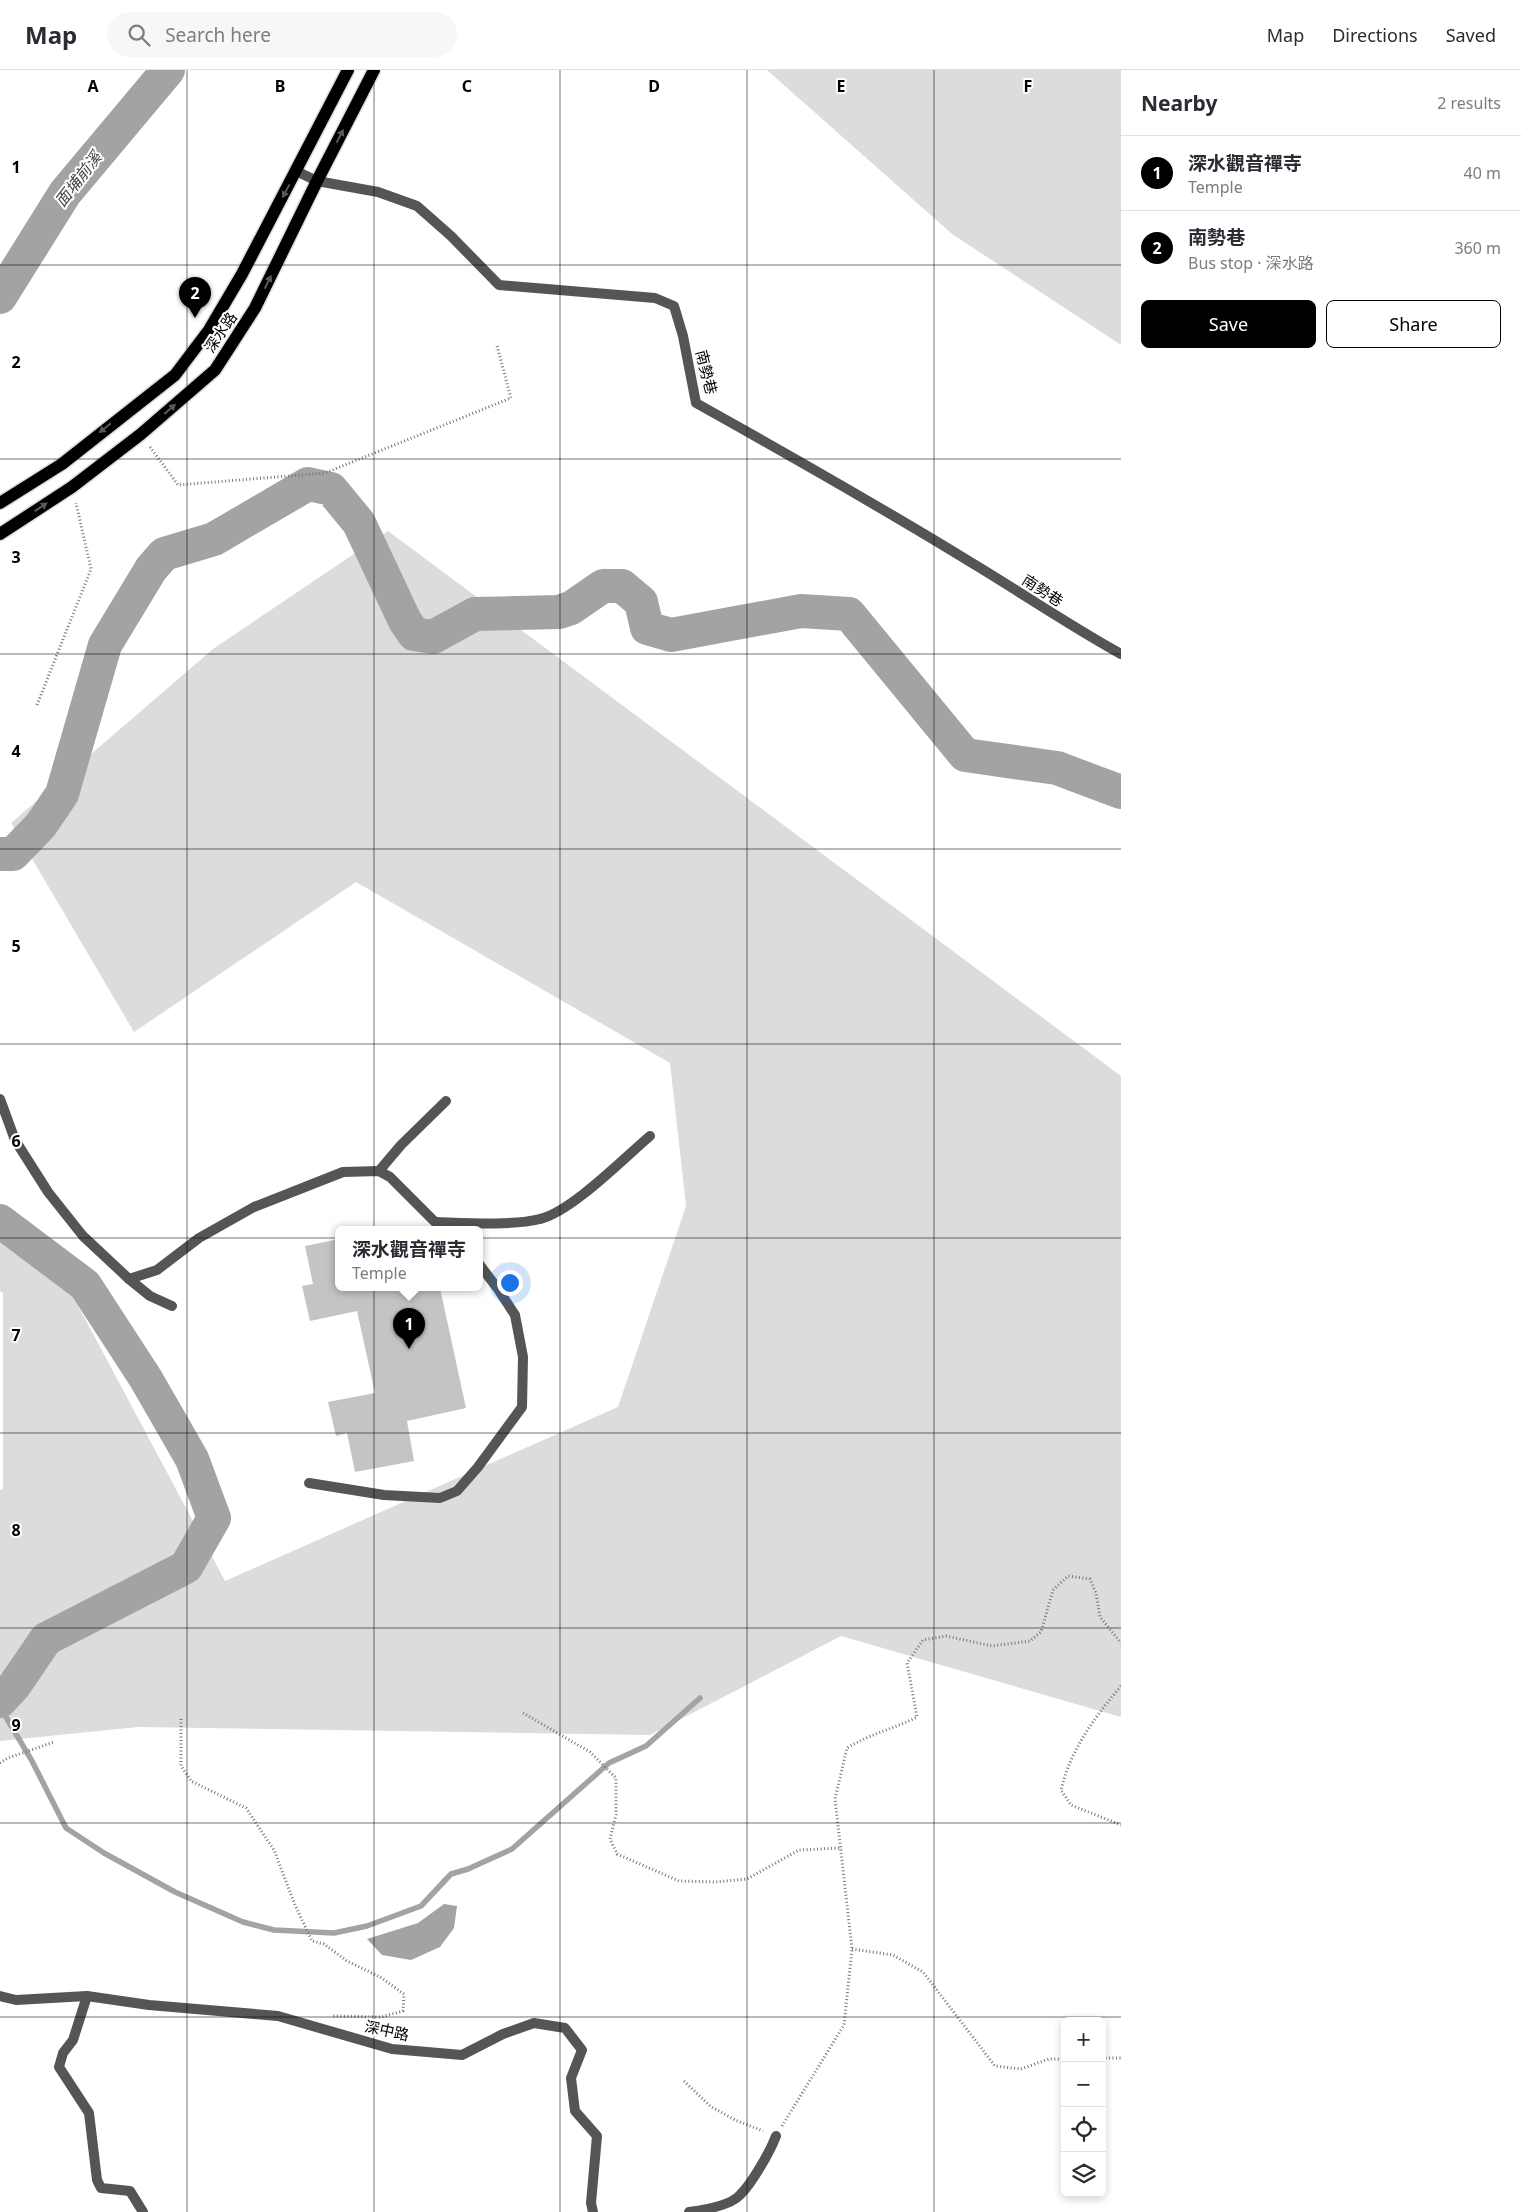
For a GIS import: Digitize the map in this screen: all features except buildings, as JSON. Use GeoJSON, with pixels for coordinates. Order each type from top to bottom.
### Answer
{"type":"FeatureCollection","features":[{"type":"Feature","properties":{"kind":"main road","name":"深水路"},"geometry":{"type":"LineString","coordinates":[[0,503],[62,464],[175,375],[208,330],[242,274],[348,70]]}},
{"type":"Feature","properties":{"kind":"main road","name":"深水路"},"geometry":{"type":"LineString","coordinates":[[0,534],[72,487],[141,434],[215,370],[256,308],[317,181],[374,70]]}},
{"type":"Feature","properties":{"kind":"lane","name":"南勢巷"},"geometry":{"type":"LineString","coordinates":[[296,171],[317,181],[378,192],[417,206],[499,285],[655,298],[674,306],[696,402],[860,495],[1081,632],[1121,654]]}},
{"type":"Feature","properties":{"kind":"lane"},"geometry":{"type":"LineString","coordinates":[[0,1099],[15,1140],[48,1192],[83,1236],[129,1280],[150,1296],[172,1306]]}},
{"type":"Feature","properties":{"kind":"lane"},"geometry":{"type":"LineString","coordinates":[[379,1171],[401,1145],[446,1101]]}},
{"type":"Feature","properties":{"kind":"lane"},"geometry":{"type":"LineString","coordinates":[[435,1222],[498,1223],[541,1219],[568,1206],[650,1136]]}},
{"type":"Feature","properties":{"kind":"lane"},"geometry":{"type":"LineString","coordinates":[[129,1280],[158,1270],[199,1238],[254,1208],[343,1172],[379,1171],[390,1177],[435,1222],[442,1226]]}},
{"type":"Feature","properties":{"kind":"lane"},"geometry":{"type":"LineString","coordinates":[[309,1483],[384,1494],[440,1498],[457,1491],[478,1467],[522,1407],[523,1357],[515,1315],[483,1269]]}},
{"type":"Feature","properties":{"kind":"lane","name":"深中路"},"geometry":{"type":"LineString","coordinates":[[0,1996],[16,2000],[87,1996],[278,2016],[392,2049],[462,2055],[503,2034],[534,2023],[564,2028],[582,2050],[571,2078],[575,2111],[598,2136],[591,2203],[593,2212]]}},
{"type":"Feature","properties":{"kind":"lane"},"geometry":{"type":"LineString","coordinates":[[87,1996],[73,2040],[63,2053],[59,2067],[89,2113],[97,2180],[101,2188],[130,2191],[143,2212]]}},
{"type":"Feature","properties":{"kind":"lane"},"geometry":{"type":"LineString","coordinates":[[690,2212],[713,2209],[740,2196],[771,2148],[776,2136]]}},
{"type":"Feature","properties":{"kind":"path"},"geometry":{"type":"LineString","coordinates":[[141,434],[178,485],[326,473],[511,398],[497,346]]}},
{"type":"Feature","properties":{"kind":"path"},"geometry":{"type":"LineString","coordinates":[[37,705],[91,569],[72,487]]}},
{"type":"Feature","properties":{"kind":"path"},"geometry":{"type":"LineString","coordinates":[[684,2081],[710,2106],[735,2120],[776,2136],[844,2025],[852,1949],[835,1799],[847,1748],[867,1736],[893,1729],[917,1717],[907,1663],[923,1640],[946,1636],[992,1646],[1030,1641],[1041,1632],[1053,1590],[1068,1576],[1090,1579],[1096,1593],[1100,1618],[1121,1643]]}},
{"type":"Feature","properties":{"kind":"path"},"geometry":{"type":"LineString","coordinates":[[1121,1686],[1087,1727],[1066,1768],[1061,1790],[1071,1805],[1121,1825]]}},
{"type":"Feature","properties":{"kind":"path"},"geometry":{"type":"LineString","coordinates":[[523,1713],[590,1752],[616,1778],[616,1815],[610,1839],[617,1854],[679,1881],[715,1882],[747,1879],[799,1850],[842,1848]]}},
{"type":"Feature","properties":{"kind":"path"},"geometry":{"type":"LineString","coordinates":[[181,1719],[181,1766],[191,1781],[246,1808],[274,1850],[295,1905],[312,1941],[324,1944],[347,1961],[380,1977],[404,1994],[403,2011],[381,2017],[329,2016]]}},
{"type":"Feature","properties":{"kind":"path"},"geometry":{"type":"LineString","coordinates":[[0,1764],[8,1758],[54,1742]]}},
{"type":"Feature","properties":{"kind":"path"},"geometry":{"type":"LineString","coordinates":[[852,1949],[892,1956],[923,1972],[995,2066],[1021,2069],[1048,2059],[1061,2059]]}},
{"type":"Feature","properties":{"kind":"path"},"geometry":{"type":"LineString","coordinates":[[1106,2058],[1121,2058]]}},
{"type":"Feature","properties":{"kind":"shaded area"},"geometry":{"type":"Polygon","coordinates":[[[767,70],[1121,70],[1121,345],[952,234],[767,70]]]}},
{"type":"Feature","properties":{"kind":"shaded area"},"geometry":{"type":"Polygon","coordinates":[[[388,531],[1121,1076],[1121,1717],[841,1636],[650,1735],[138,1727],[0,1741],[0,1490],[3,1489],[3,1293],[0,1291],[0,1210],[67,1285],[225,1581],[618,1407],[686,1206],[670,1063],[356,882],[134,1032],[11,823],[213,649],[388,531]]]}},
{"type":"Feature","properties":{"kind":"shaded area"},"geometry":{"type":"Polygon","coordinates":[[[444,1904],[457,1906],[454,1928],[440,1947],[411,1960],[382,1955],[367,1939],[418,1923],[444,1904]]]}},
{"type":"Feature","properties":{"kind":"waterway","name":"面埔前溪"},"geometry":{"type":"LineString","coordinates":[[0,297],[65,193],[168,70]]}},
{"type":"Feature","properties":{"kind":"waterway"},"geometry":{"type":"LineString","coordinates":[[0,854],[13,854],[41,825],[62,794],[105,645],[151,569],[164,554],[214,539],[308,484],[331,489],[359,523],[405,621],[414,634],[433,637],[475,614],[559,612],[571,608],[603,586],[622,586],[641,602],[647,628],[671,635],[801,611],[849,614],[965,755],[1057,768],[1121,792]]}},
{"type":"Feature","properties":{"kind":"waterway"},"geometry":{"type":"LineString","coordinates":[[0,1221],[85,1285],[146,1379],[192,1459],[214,1518],[186,1567],[46,1639],[14,1686],[0,1701]]}},
{"type":"Feature","properties":{"kind":"waterway"},"geometry":{"type":"LineString","coordinates":[[0,1707],[32,1761],[66,1828],[104,1853],[175,1892],[243,1922],[274,1930],[334,1933],[367,1926],[421,1906],[451,1874],[468,1869],[512,1849],[609,1763],[646,1746],[700,1698]]}},
{"type":"Feature","properties":{"kind":"place","name":"南勢巷"},"geometry":{"type":"Point","coordinates":[195,318]}},
{"type":"Feature","properties":{"kind":"place","name":"深水觀音禪寺"},"geometry":{"type":"Point","coordinates":[409,1349]}}]}
